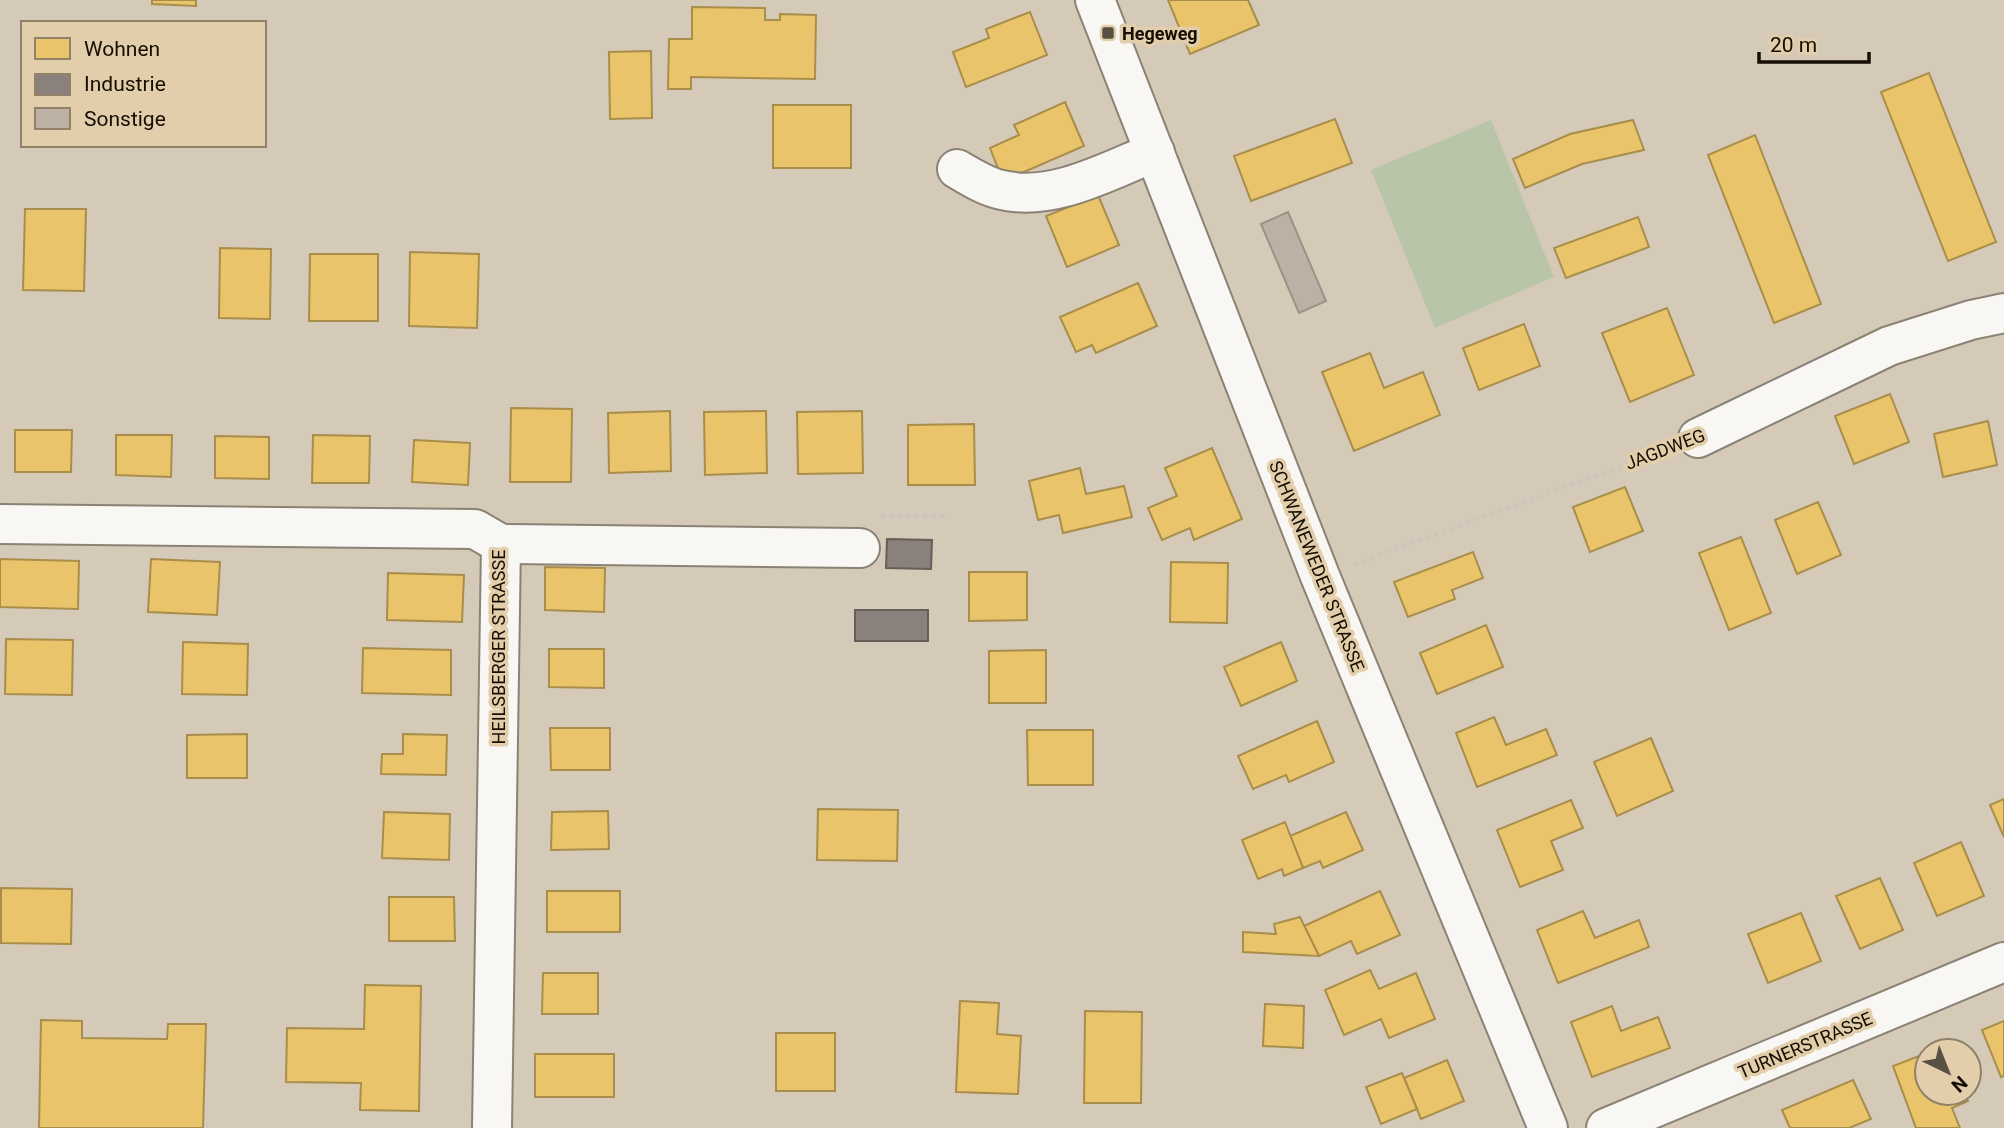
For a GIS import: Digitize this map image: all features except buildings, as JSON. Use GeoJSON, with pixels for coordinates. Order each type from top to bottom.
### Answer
{"type":"FeatureCollection","features":[{"type":"Feature","properties":{"kind":"street","name":"SCHWANEWEDER STRASSE"},"geometry":{"type":"LineString","coordinates":[[1095,0],[1320,576],[1548,1128]]}},
{"type":"Feature","properties":{"kind":"street"},"geometry":{"type":"LineString","coordinates":[[957,169],[1000,190],[1035,192],[1077,183],[1154,152]]}},
{"type":"Feature","properties":{"kind":"street","name":"JAGDWEG"},"geometry":{"type":"LineString","coordinates":[[1698,438],[1889,346],[1971,320],[2004,313]]}},
{"type":"Feature","properties":{"kind":"street","name":"HEILSBERGER STRASSE"},"geometry":{"type":"LineString","coordinates":[[0,524],[475,528],[501,544],[492,1128]]}},
{"type":"Feature","properties":{"kind":"street"},"geometry":{"type":"LineString","coordinates":[[501,544],[860,548]]}},
{"type":"Feature","properties":{"kind":"street","name":"TURNERSTRASSE"},"geometry":{"type":"LineString","coordinates":[[1606,1128],[2004,962]]}},
{"type":"Feature","properties":{"kind":"path","name":"JAGDWEG"},"geometry":{"type":"LineString","coordinates":[[1320,576],[1698,438]]}},
{"type":"Feature","properties":{"kind":"green space"},"geometry":{"type":"Polygon","coordinates":[[[1491,120],[1554,277],[1435,328],[1371,170],[1491,120]]]}},
{"type":"Feature","properties":{"kind":"place","name":"Hegeweg"},"geometry":{"type":"Point","coordinates":[1108,33]}}]}
